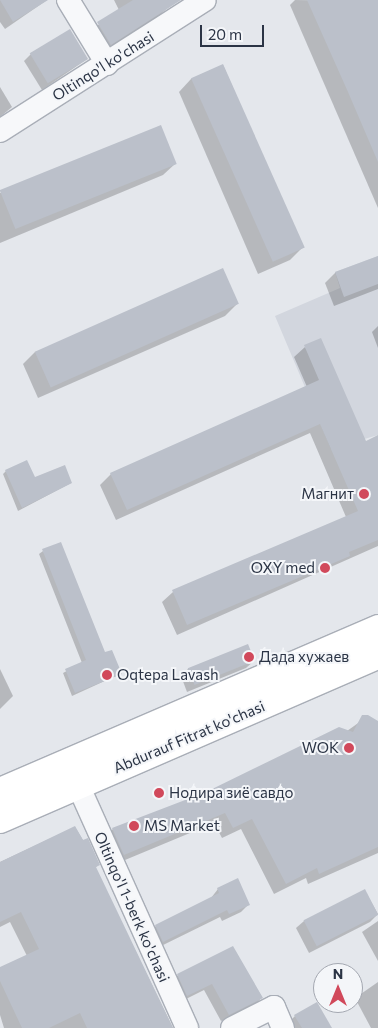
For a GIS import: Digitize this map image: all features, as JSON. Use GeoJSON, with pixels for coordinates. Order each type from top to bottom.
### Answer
{"type":"FeatureCollection","features":[{"type":"Feature","properties":{"kind":"main road","name":"Abdurauf Fitrat ko'chasi"},"geometry":{"type":"LineString","coordinates":[[0,819],[72,774],[378,628]]}},
{"type":"Feature","properties":{"kind":"main road","name":"Abdurauf Fitrat ko'chasi"},"geometry":{"type":"LineString","coordinates":[[0,792],[72,774],[378,655]]}},
{"type":"Feature","properties":{"kind":"street"},"geometry":{"type":"LineString","coordinates":[[68,0],[107,64]]}},
{"type":"Feature","properties":{"kind":"street","name":"Oltinqo'l ko'chasi"},"geometry":{"type":"LineString","coordinates":[[0,130],[107,64],[205,0]]}},
{"type":"Feature","properties":{"kind":"street","name":"Oltinqo'l 1-berk ko'chasi"},"geometry":{"type":"LineString","coordinates":[[72,774],[186,1028]]}},
{"type":"Feature","properties":{"kind":"street"},"geometry":{"type":"LineString","coordinates":[[232,1028],[274,1007],[283,1028]]}},
{"type":"Feature","properties":{"kind":"shaded area"},"geometry":{"type":"Polygon","coordinates":[[[378,256],[378,435],[331,449],[275,316],[340,288],[335,272],[378,256]]]}},
{"type":"Feature","properties":{"kind":"building"},"geometry":{"type":"Polygon","coordinates":[[[0,0],[48,0],[13,22],[0,0]]]}},
{"type":"Feature","properties":{"kind":"building"},"geometry":{"type":"Polygon","coordinates":[[[133,0],[181,0],[111,45],[97,22],[133,0]]]}},
{"type":"Feature","properties":{"kind":"building"},"geometry":{"type":"Polygon","coordinates":[[[307,0],[378,0],[378,162],[348,92],[307,0]]]}},
{"type":"Feature","properties":{"kind":"building"},"geometry":{"type":"Polygon","coordinates":[[[70,29],[88,59],[48,83],[30,53],[70,29]]]}},
{"type":"Feature","properties":{"kind":"building"},"geometry":{"type":"Polygon","coordinates":[[[223,64],[305,248],[273,262],[191,78],[223,64]]]}},
{"type":"Feature","properties":{"kind":"building"},"geometry":{"type":"Polygon","coordinates":[[[161,125],[177,164],[15,229],[0,190],[161,125]]]}},
{"type":"Feature","properties":{"kind":"building"},"geometry":{"type":"Polygon","coordinates":[[[378,256],[378,284],[344,297],[335,272],[378,256]]]}},
{"type":"Feature","properties":{"kind":"building"},"geometry":{"type":"Polygon","coordinates":[[[223,268],[239,304],[51,387],[35,352],[223,268]]]}},
{"type":"Feature","properties":{"kind":"building"},"geometry":{"type":"Polygon","coordinates":[[[321,338],[366,441],[378,435],[378,540],[349,552],[350,556],[187,625],[172,590],[358,511],[320,424],[127,510],[110,473],[319,380],[304,345],[321,338]]]}},
{"type":"Feature","properties":{"kind":"building"},"geometry":{"type":"Polygon","coordinates":[[[27,460],[35,477],[65,465],[72,483],[22,508],[5,470],[27,460]]]}},
{"type":"Feature","properties":{"kind":"building"},"geometry":{"type":"Polygon","coordinates":[[[61,542],[105,652],[112,650],[122,674],[75,693],[65,669],[86,660],[42,549],[61,542]]]}},
{"type":"Feature","properties":{"kind":"building"},"geometry":{"type":"Polygon","coordinates":[[[248,644],[255,661],[194,685],[188,668],[248,644]]]}},
{"type":"Feature","properties":{"kind":"building"},"geometry":{"type":"Polygon","coordinates":[[[362,715],[368,715],[378,721],[378,847],[319,874],[317,868],[286,884],[252,819],[233,828],[225,813],[124,855],[112,828],[206,792],[339,727],[353,732],[362,715]]]}},
{"type":"Feature","properties":{"kind":"building"},"geometry":{"type":"Polygon","coordinates":[[[75,826],[83,840],[88,838],[100,865],[96,867],[173,1028],[87,1028],[80,1013],[49,1028],[22,1028],[0,981],[0,967],[39,949],[21,912],[0,922],[0,862],[75,826]]]}},
{"type":"Feature","properties":{"kind":"building"},"geometry":{"type":"Polygon","coordinates":[[[238,878],[250,905],[229,914],[227,910],[163,942],[155,925],[219,893],[217,888],[238,878]]]}},
{"type":"Feature","properties":{"kind":"building"},"geometry":{"type":"Polygon","coordinates":[[[365,889],[378,915],[317,946],[304,920],[365,889]]]}},
{"type":"Feature","properties":{"kind":"building"},"geometry":{"type":"Polygon","coordinates":[[[233,946],[263,998],[229,1015],[212,984],[187,996],[177,974],[233,946]]]}},
{"type":"Feature","properties":{"kind":"building"},"geometry":{"type":"Polygon","coordinates":[[[313,1004],[313,1013],[323,1013],[332,1028],[302,1028],[294,1015],[313,1004]]]}},
{"type":"Feature","properties":{"kind":"place","name":"Магнит"},"geometry":{"type":"Point","coordinates":[364,494]}},
{"type":"Feature","properties":{"kind":"place","name":"OXY med"},"geometry":{"type":"Point","coordinates":[325,568]}},
{"type":"Feature","properties":{"kind":"place","name":"Дада хужаев"},"geometry":{"type":"Point","coordinates":[249,657]}},
{"type":"Feature","properties":{"kind":"place","name":"Oqtepa Lavash"},"geometry":{"type":"Point","coordinates":[107,675]}},
{"type":"Feature","properties":{"kind":"place","name":"WOK"},"geometry":{"type":"Point","coordinates":[349,748]}},
{"type":"Feature","properties":{"kind":"place","name":"Нодира зиё савдо"},"geometry":{"type":"Point","coordinates":[159,793]}},
{"type":"Feature","properties":{"kind":"place","name":"MS Market"},"geometry":{"type":"Point","coordinates":[134,826]}}]}
